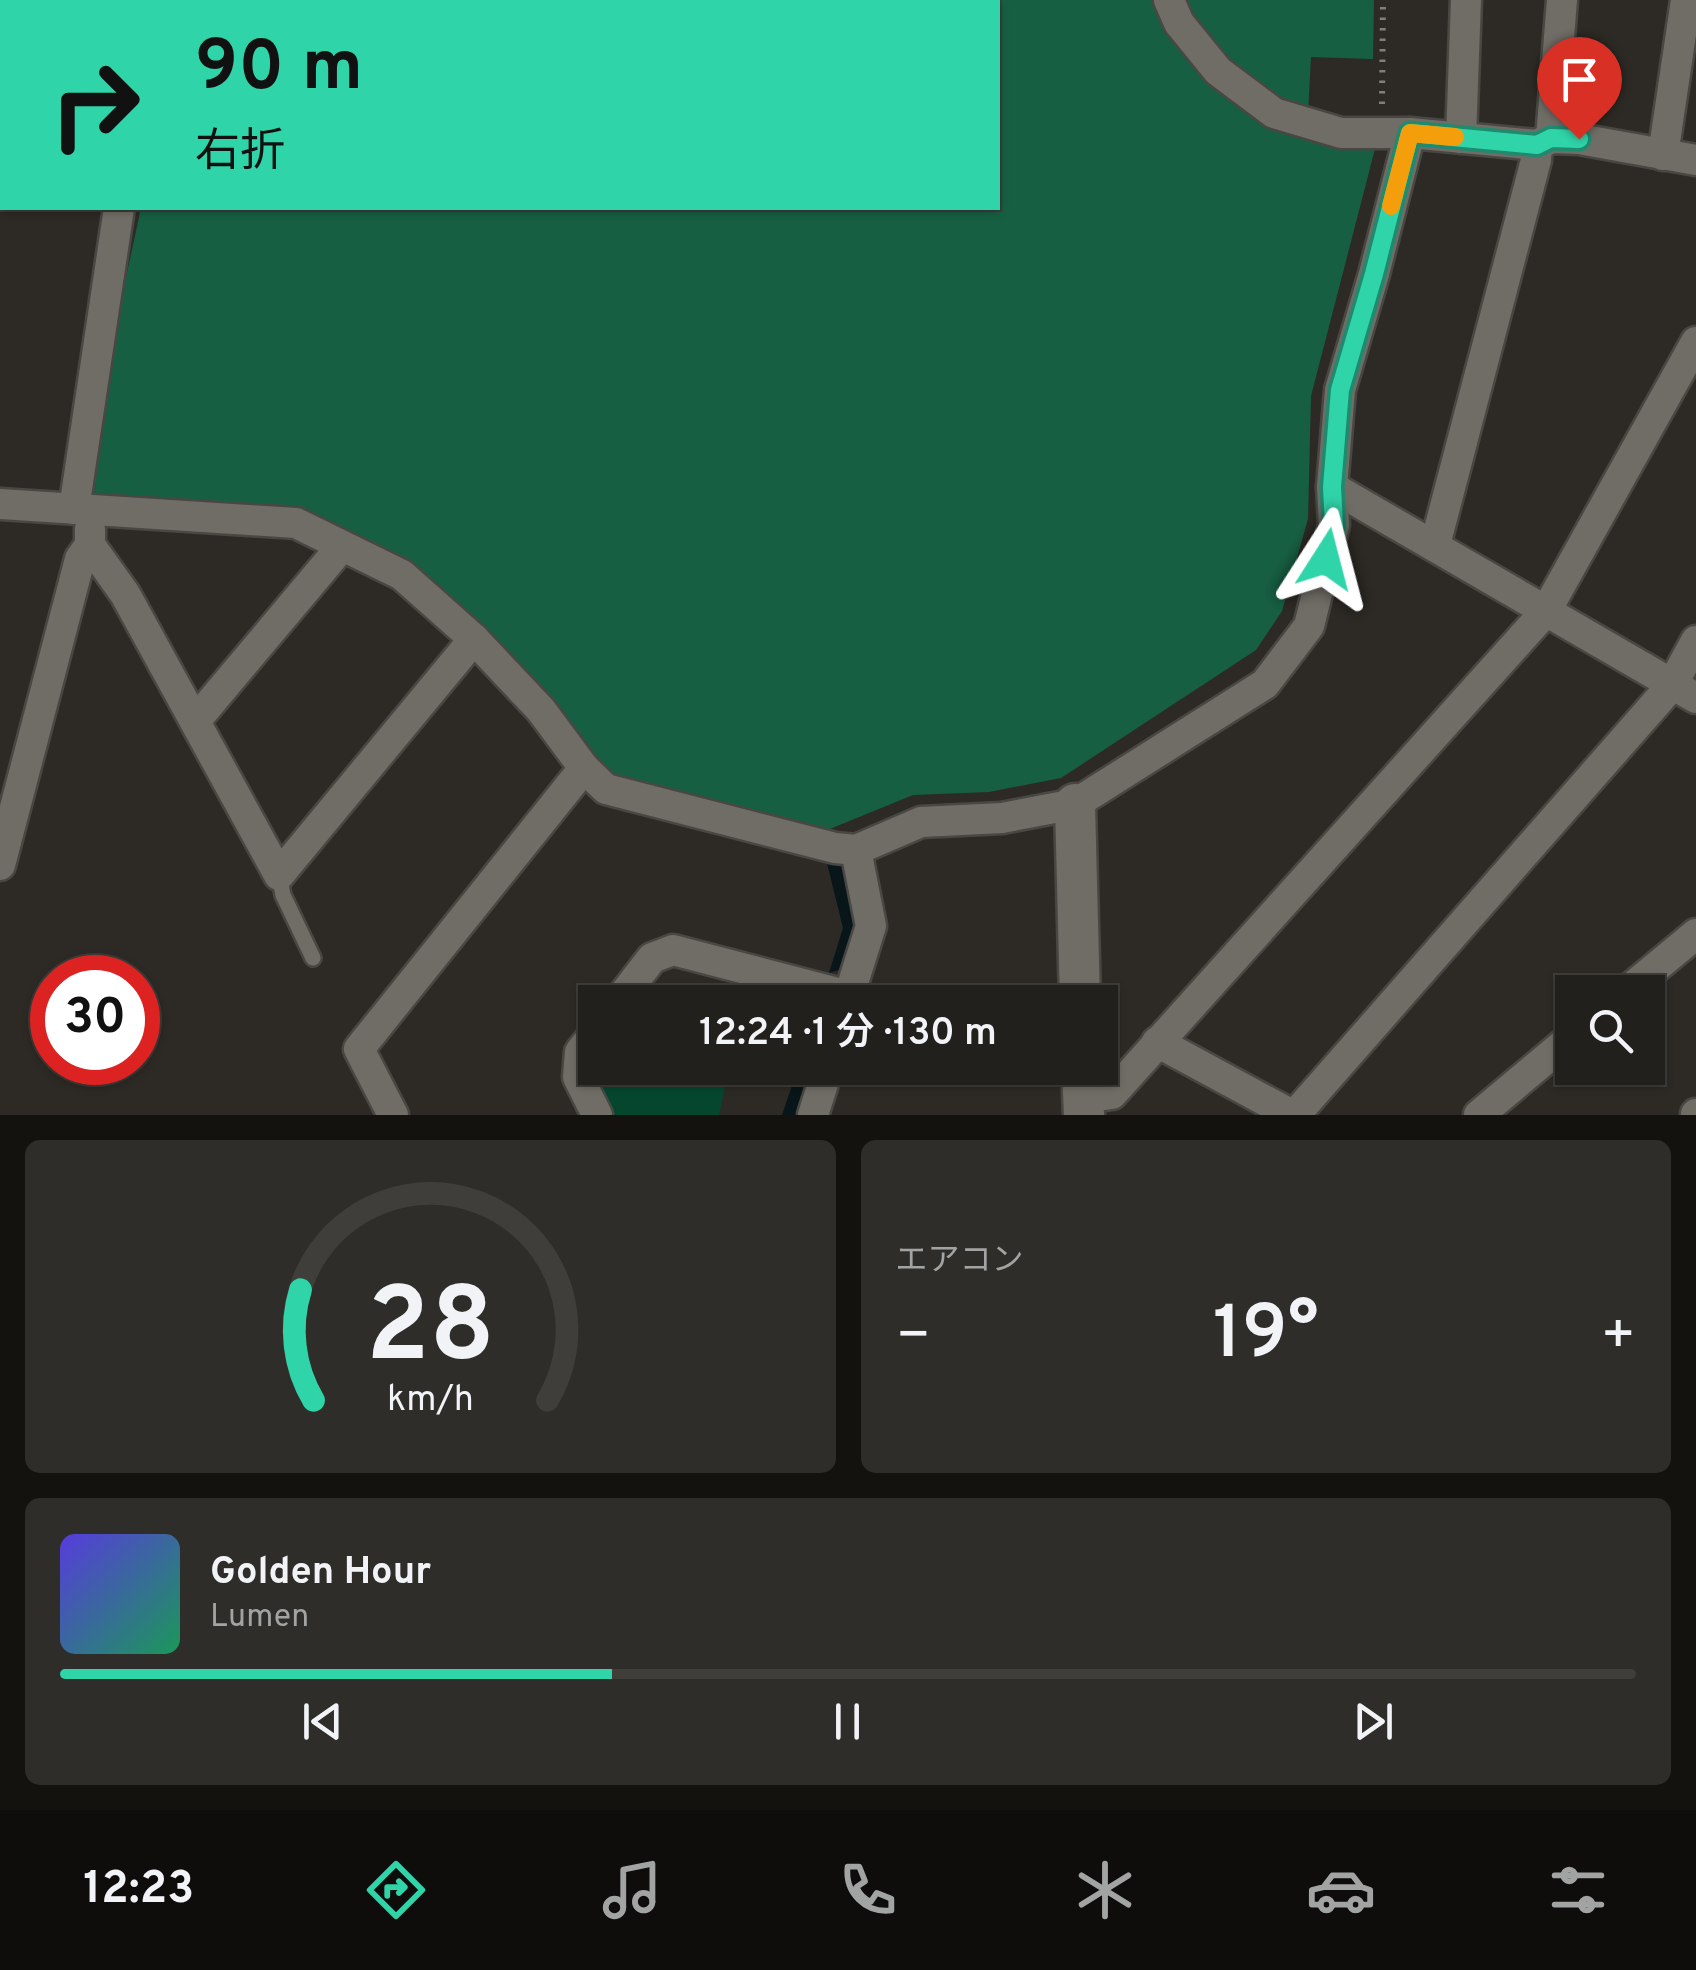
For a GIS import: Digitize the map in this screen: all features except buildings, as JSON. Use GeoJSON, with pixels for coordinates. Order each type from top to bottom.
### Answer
{"type":"FeatureCollection","features":[{"type":"Feature","properties":{"kind":"street"},"geometry":{"type":"LineString","coordinates":[[1169,0],[1180,23],[1218,71],[1274,113],[1341,133],[1579,139],[1696,160]]}},
{"type":"Feature","properties":{"kind":"street"},"geometry":{"type":"LineString","coordinates":[[1461,138],[1466,0]]}},
{"type":"Feature","properties":{"kind":"street"},"geometry":{"type":"LineString","coordinates":[[1435,545],[1544,141],[1562,0]]}},
{"type":"Feature","properties":{"kind":"street"},"geometry":{"type":"LineString","coordinates":[[1663,155],[1686,0]]}},
{"type":"Feature","properties":{"kind":"street"},"geometry":{"type":"LineString","coordinates":[[0,504],[296,523],[402,575],[474,640],[541,710],[584,768],[606,789],[835,848],[856,850],[921,822],[1002,818],[1074,804],[1264,684],[1308,626],[1334,526],[1332,487],[1340,390],[1410,133]]}},
{"type":"Feature","properties":{"kind":"street"},"geometry":{"type":"LineString","coordinates":[[118,210],[82,510],[90,544],[125,594],[280,875],[474,640]]}},
{"type":"Feature","properties":{"kind":"street"},"geometry":{"type":"LineString","coordinates":[[1083,1094],[1112,1094],[1546,611],[1696,342]]}},
{"type":"Feature","properties":{"kind":"street"},"geometry":{"type":"LineString","coordinates":[[1332,487],[1684,692]]}},
{"type":"Feature","properties":{"kind":"street"},"geometry":{"type":"LineString","coordinates":[[0,865],[80,559],[90,544]]}},
{"type":"Feature","properties":{"kind":"street"},"geometry":{"type":"LineString","coordinates":[[196,720],[342,546]]}},
{"type":"Feature","properties":{"kind":"street"},"geometry":{"type":"LineString","coordinates":[[1157,1042],[1294,1115],[1684,692],[1696,641]]}},
{"type":"Feature","properties":{"kind":"street"},"geometry":{"type":"LineString","coordinates":[[394,1115],[360,1048],[584,768]]}},
{"type":"Feature","properties":{"kind":"street"},"geometry":{"type":"LineString","coordinates":[[1074,804],[1079,985]]}},
{"type":"Feature","properties":{"kind":"street"},"geometry":{"type":"LineString","coordinates":[[852,985],[871,926],[856,850]]}},
{"type":"Feature","properties":{"kind":"street"},"geometry":{"type":"LineString","coordinates":[[1647,975],[1696,934]]}},
{"type":"Feature","properties":{"kind":"street"},"geometry":{"type":"LineString","coordinates":[[631,985],[652,958],[673,950],[798,985]]}},
{"type":"Feature","properties":{"kind":"street"},"geometry":{"type":"LineString","coordinates":[[1480,1115],[1555,1051]]}},
{"type":"Feature","properties":{"kind":"street"},"geometry":{"type":"LineString","coordinates":[[582,1085],[597,1115]]}},
{"type":"Feature","properties":{"kind":"street"},"geometry":{"type":"LineString","coordinates":[[813,1115],[823,1085]]}},
{"type":"Feature","properties":{"kind":"lane"},"geometry":{"type":"LineString","coordinates":[[280,875],[283,895],[313,958]]}},
{"type":"Feature","properties":{"kind":"path"},"geometry":{"type":"LineString","coordinates":[[1382,112],[1383,0]]}},
{"type":"Feature","properties":{"kind":"green space"},"geometry":{"type":"Polygon","coordinates":[[[1000,0],[1159,0],[1200,68],[1376,145],[1311,396],[1308,519],[1282,611],[1256,650],[1061,778],[989,792],[913,795],[820,833],[612,776],[406,564],[296,507],[103,501],[92,494],[126,277],[141,210],[1000,210],[1000,0]]]}},
{"type":"Feature","properties":{"kind":"green space"},"geometry":{"type":"Polygon","coordinates":[[[1180,0],[1374,0],[1373,59],[1311,57],[1308,114],[1268,97],[1235,74],[1180,0]]]}},
{"type":"Feature","properties":{"kind":"green space"},"geometry":{"type":"Polygon","coordinates":[[[597,1085],[725,1085],[719,1115],[613,1115],[597,1085]]]}},
{"type":"Feature","properties":{"kind":"shaded area"},"geometry":{"type":"Polygon","coordinates":[[[826,859],[842,863],[857,927],[845,968],[829,973],[843,928],[826,859]]]}},
{"type":"Feature","properties":{"kind":"shaded area"},"geometry":{"type":"Polygon","coordinates":[[[792,1085],[807,1085],[797,1115],[782,1115],[792,1085]]]}},
{"type":"Feature","properties":{"kind":"slow traffic"},"geometry":{"type":"LineString","coordinates":[[1391,206],[1410,133],[1455,137]]}},
{"type":"Feature","properties":{"kind":"route"},"geometry":{"type":"LineString","coordinates":[[1326,559],[1334,526],[1332,487],[1340,390],[1410,133],[1537,145],[1551,138],[1579,139]]}}]}
